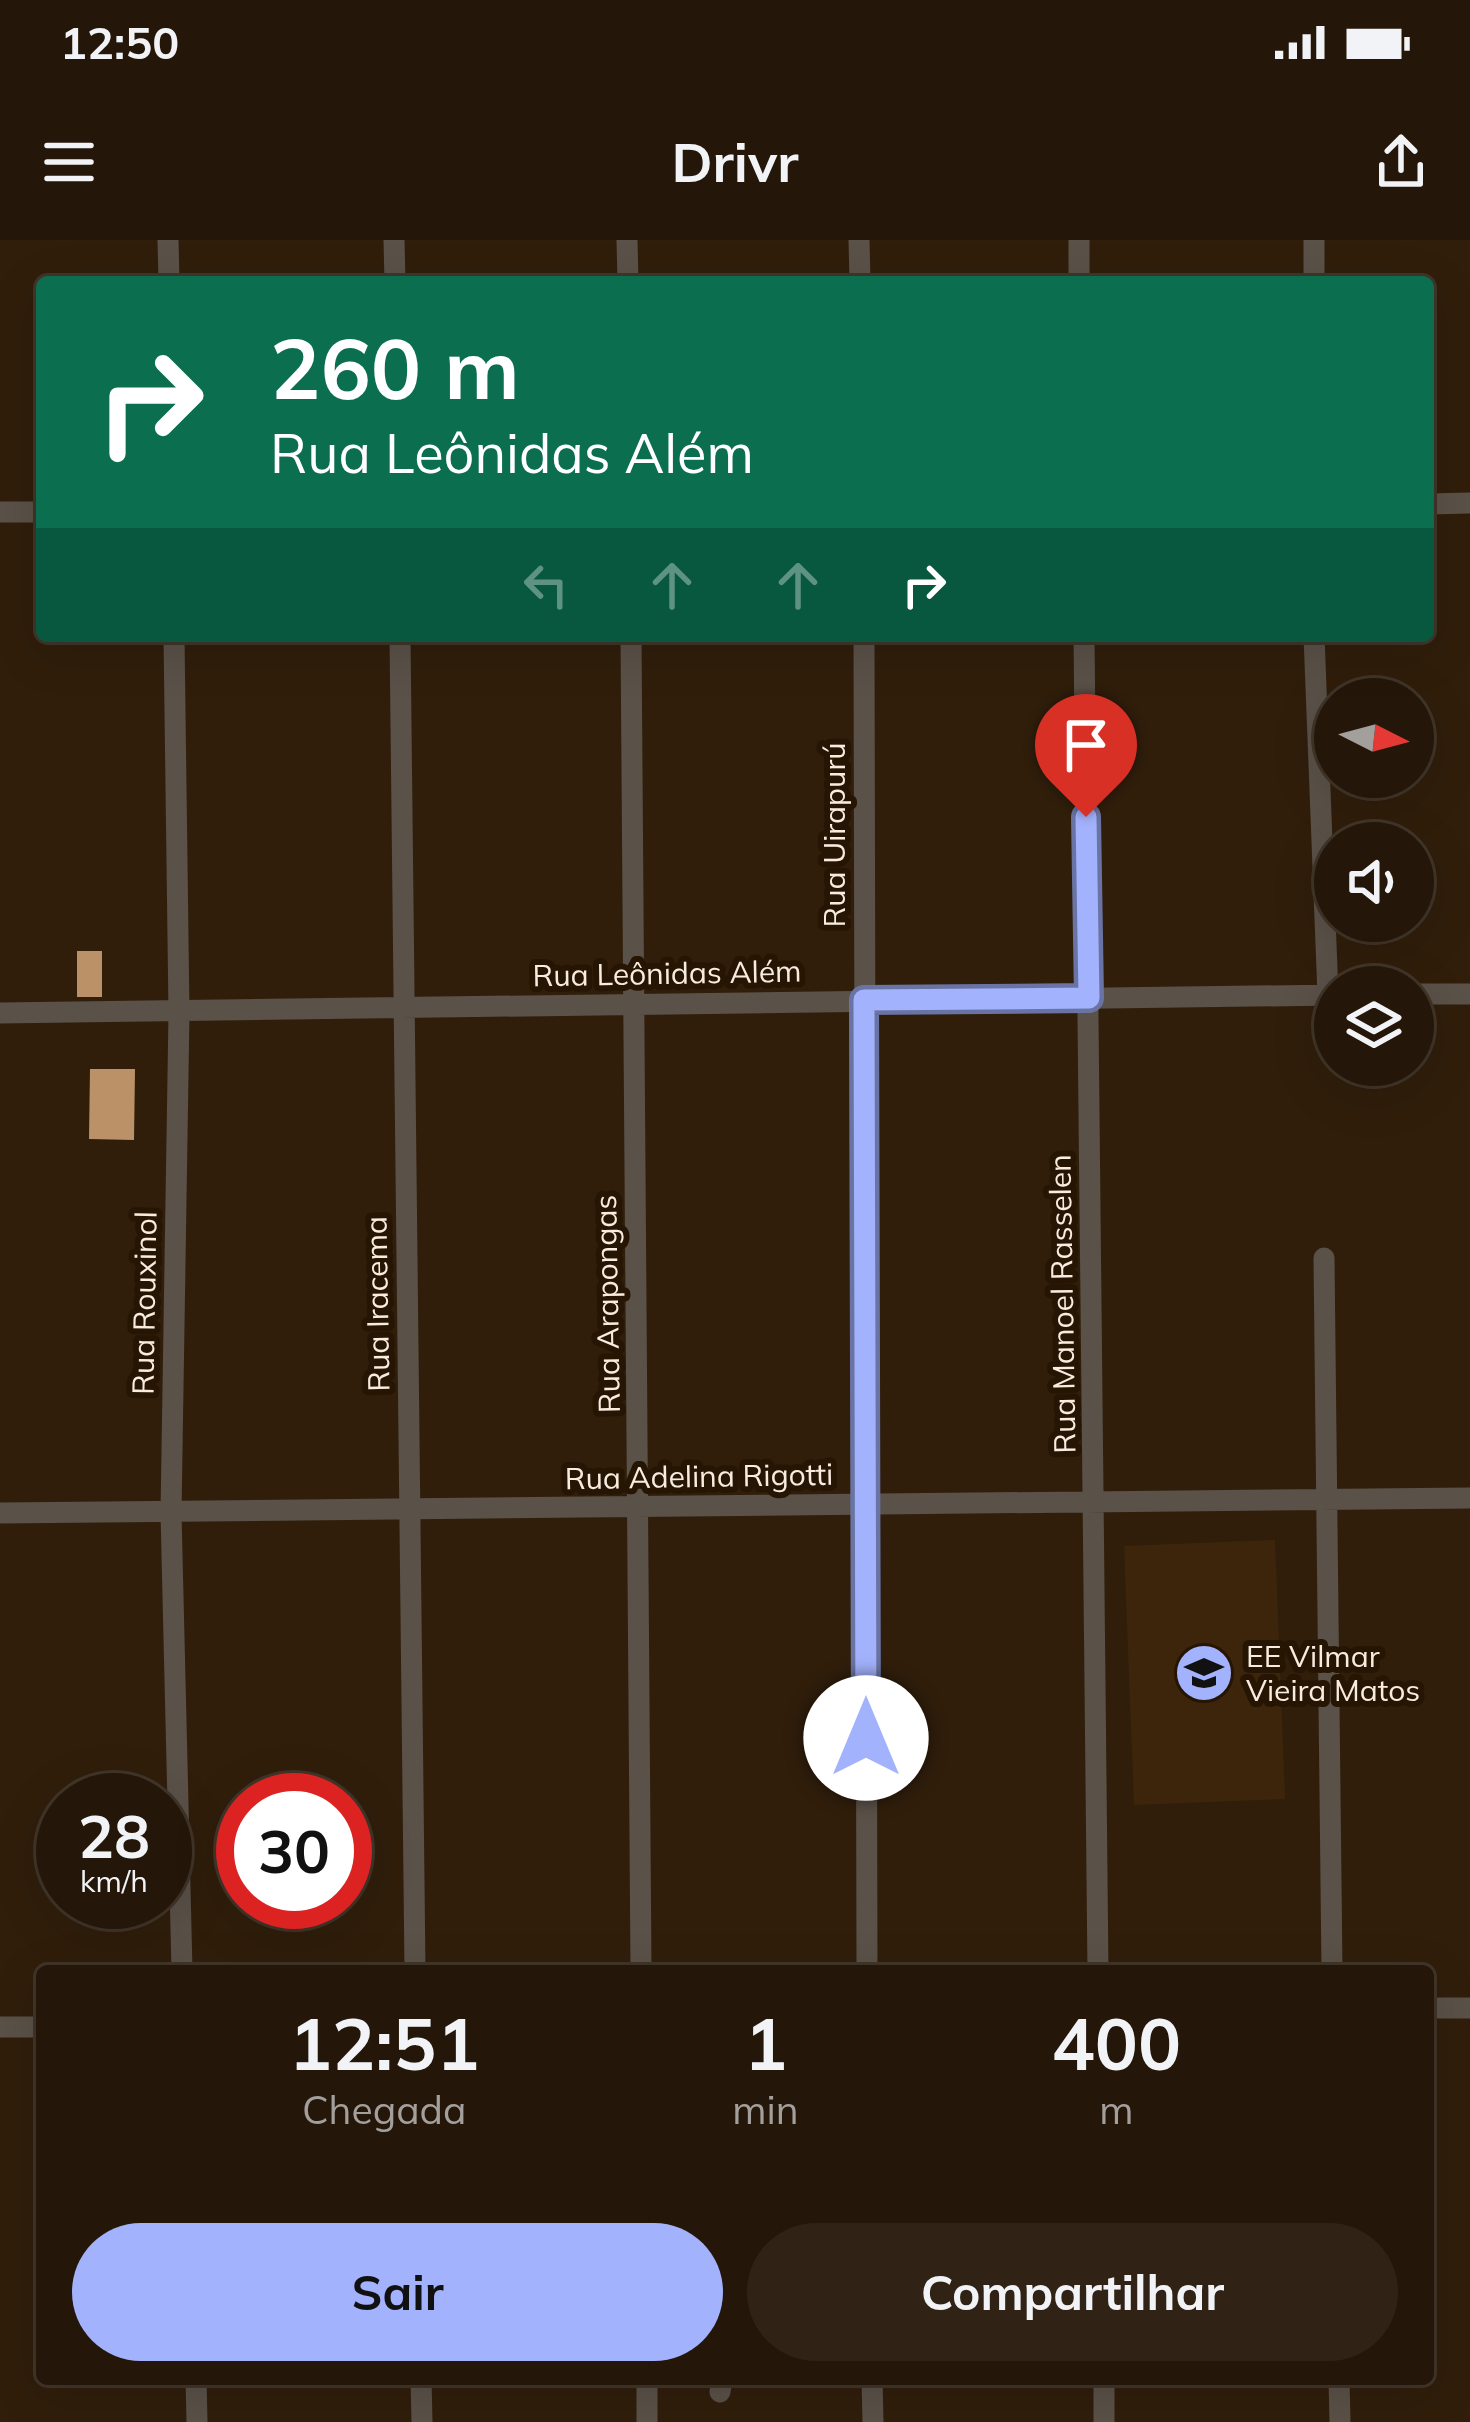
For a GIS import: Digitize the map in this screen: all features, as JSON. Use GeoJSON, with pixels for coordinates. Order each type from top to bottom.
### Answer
{"type":"FeatureCollection","features":[{"type":"Feature","properties":{"kind":"street"},"geometry":{"type":"LineString","coordinates":[[168,240],[169,276]]}},
{"type":"Feature","properties":{"kind":"street"},"geometry":{"type":"LineString","coordinates":[[394,240],[395,276]]}},
{"type":"Feature","properties":{"kind":"street"},"geometry":{"type":"LineString","coordinates":[[627,240],[628,276]]}},
{"type":"Feature","properties":{"kind":"street"},"geometry":{"type":"LineString","coordinates":[[860,240],[860,276]]}},
{"type":"Feature","properties":{"kind":"street"},"geometry":{"type":"LineString","coordinates":[[1079,240],[1079,276]]}},
{"type":"Feature","properties":{"kind":"street"},"geometry":{"type":"LineString","coordinates":[[1314,240],[1314,276]]}},
{"type":"Feature","properties":{"kind":"street"},"geometry":{"type":"LineString","coordinates":[[1434,504],[1470,503]]}},
{"type":"Feature","properties":{"kind":"street"},"geometry":{"type":"LineString","coordinates":[[0,512],[36,512]]}},
{"type":"Feature","properties":{"kind":"street","name":"Rua Rouxinol"},"geometry":{"type":"LineString","coordinates":[[174,642],[178,1012],[171,1514],[182,1965]]}},
{"type":"Feature","properties":{"kind":"street","name":"Rua Iracema"},"geometry":{"type":"LineString","coordinates":[[400,642],[415,1965]]}},
{"type":"Feature","properties":{"kind":"street","name":"Rua Arapongas"},"geometry":{"type":"LineString","coordinates":[[631,642],[641,1965]]}},
{"type":"Feature","properties":{"kind":"street","name":"Rua Uirapurú"},"geometry":{"type":"LineString","coordinates":[[864,642],[867,1965]]}},
{"type":"Feature","properties":{"kind":"street","name":"Rua Manoel Rasselen"},"geometry":{"type":"LineString","coordinates":[[1084,642],[1098,1965]]}},
{"type":"Feature","properties":{"kind":"street"},"geometry":{"type":"LineString","coordinates":[[1315,642],[1330,966]]}},
{"type":"Feature","properties":{"kind":"street"},"geometry":{"type":"LineString","coordinates":[[1434,994],[1470,994]]}},
{"type":"Feature","properties":{"kind":"street","name":"Rua Leônidas Além"},"geometry":{"type":"LineString","coordinates":[[0,1012],[1314,995]]}},
{"type":"Feature","properties":{"kind":"street"},"geometry":{"type":"LineString","coordinates":[[1324,1258],[1332,1965]]}},
{"type":"Feature","properties":{"kind":"street","name":"Rua Adelina Rigotti"},"geometry":{"type":"LineString","coordinates":[[0,1514],[1470,1498]]}},
{"type":"Feature","properties":{"kind":"street"},"geometry":{"type":"LineString","coordinates":[[1434,2008],[1470,2008]]}},
{"type":"Feature","properties":{"kind":"street"},"geometry":{"type":"LineString","coordinates":[[0,2027],[36,2027]]}},
{"type":"Feature","properties":{"kind":"street"},"geometry":{"type":"LineString","coordinates":[[196,2385],[197,2422]]}},
{"type":"Feature","properties":{"kind":"street"},"geometry":{"type":"LineString","coordinates":[[421,2385],[422,2422]]}},
{"type":"Feature","properties":{"kind":"street"},"geometry":{"type":"LineString","coordinates":[[647,2385],[647,2422]]}},
{"type":"Feature","properties":{"kind":"street"},"geometry":{"type":"LineString","coordinates":[[872,2385],[873,2422]]}},
{"type":"Feature","properties":{"kind":"street"},"geometry":{"type":"LineString","coordinates":[[1104,2385],[1105,2422]]}},
{"type":"Feature","properties":{"kind":"street"},"geometry":{"type":"LineString","coordinates":[[1339,2385],[1340,2422]]}},
{"type":"Feature","properties":{"kind":"shaded area","name":"EE Vilmar Vieira Matos"},"geometry":{"type":"Polygon","coordinates":[[[1275,1540],[1285,1799],[1134,1805],[1124,1546],[1275,1540]]]}},
{"type":"Feature","properties":{"kind":"building"},"geometry":{"type":"Polygon","coordinates":[[[77,951],[102,951],[102,997],[77,997],[77,951]]]}},
{"type":"Feature","properties":{"kind":"building"},"geometry":{"type":"Polygon","coordinates":[[[90,1069],[135,1069],[134,1140],[89,1139],[90,1069]]]}},
{"type":"Feature","properties":{"kind":"place","name":"EE Vilmar Vieira Matos"},"geometry":{"type":"Point","coordinates":[1204,1673]}},
{"type":"Feature","properties":{"kind":"route"},"geometry":{"type":"LineString","coordinates":[[866,1738],[864,1000],[1089,998],[1086,817]]}}]}
